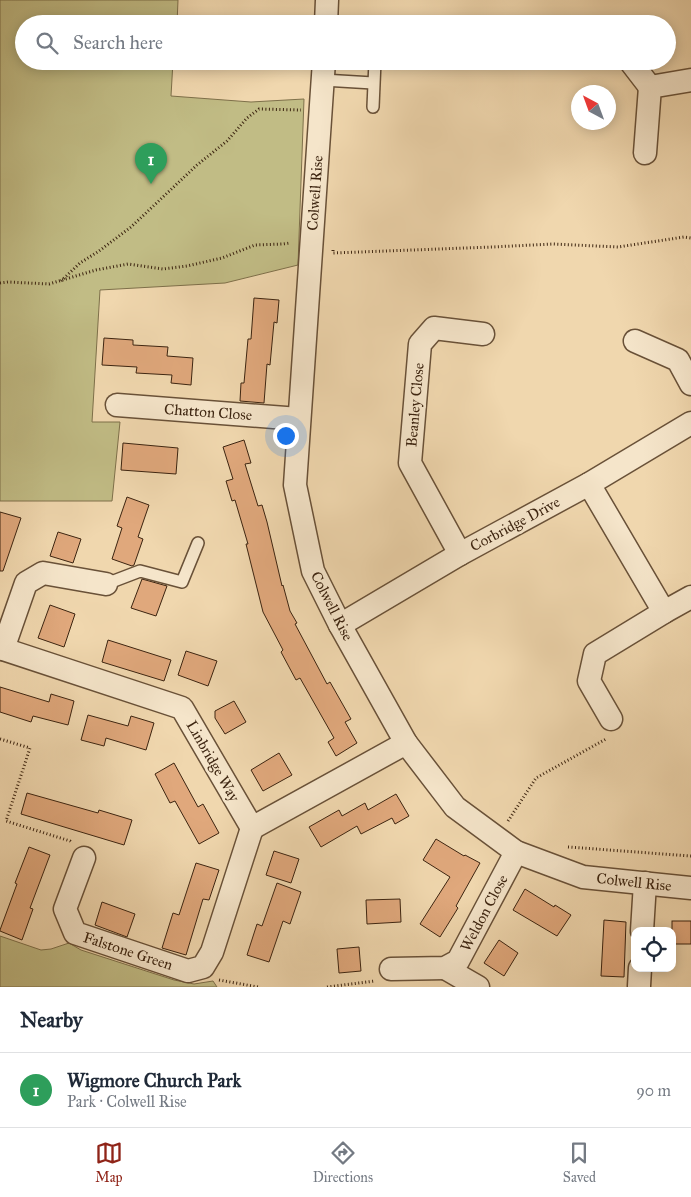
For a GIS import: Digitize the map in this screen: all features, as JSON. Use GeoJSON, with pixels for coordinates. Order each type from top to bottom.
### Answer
{"type":"FeatureCollection","features":[{"type":"Feature","properties":{"kind":"street"},"geometry":{"type":"LineString","coordinates":[[326,15],[327,0]]}},
{"type":"Feature","properties":{"kind":"street","name":"Colwell Rise"},"geometry":{"type":"LineString","coordinates":[[323,70],[295,485],[313,571],[340,625],[406,743],[455,808],[516,852],[583,877],[691,888]]}},
{"type":"Feature","properties":{"kind":"street"},"geometry":{"type":"LineString","coordinates":[[637,70],[650,88],[645,153]]}},
{"type":"Feature","properties":{"kind":"street"},"geometry":{"type":"LineString","coordinates":[[650,88],[691,80]]}},
{"type":"Feature","properties":{"kind":"street","name":"Beanley Close"},"geometry":{"type":"LineString","coordinates":[[460,554],[410,462],[420,344],[434,328],[483,334]]}},
{"type":"Feature","properties":{"kind":"street"},"geometry":{"type":"LineString","coordinates":[[635,341],[678,360],[691,384]]}},
{"type":"Feature","properties":{"kind":"street","name":"Chatton Close"},"geometry":{"type":"LineString","coordinates":[[117,406],[299,419]]}},
{"type":"Feature","properties":{"kind":"street","name":"Corbridge Drive"},"geometry":{"type":"LineString","coordinates":[[340,625],[460,554],[589,484],[691,423]]}},
{"type":"Feature","properties":{"kind":"street"},"geometry":{"type":"LineString","coordinates":[[589,484],[664,612]]}},
{"type":"Feature","properties":{"kind":"street"},"geometry":{"type":"LineString","coordinates":[[1,648],[26,583],[43,573],[106,584]]}},
{"type":"Feature","properties":{"kind":"street"},"geometry":{"type":"LineString","coordinates":[[611,719],[589,681],[595,654],[691,597]]}},
{"type":"Feature","properties":{"kind":"street","name":"Linbridge Way"},"geometry":{"type":"LineString","coordinates":[[1,648],[182,708],[252,828]]}},
{"type":"Feature","properties":{"kind":"street"},"geometry":{"type":"LineString","coordinates":[[252,828],[406,743]]}},
{"type":"Feature","properties":{"kind":"street","name":"Falstone Green"},"geometry":{"type":"LineString","coordinates":[[84,858],[64,909],[75,934],[188,971],[203,967],[212,952],[252,828]]}},
{"type":"Feature","properties":{"kind":"street","name":"Weldon Close"},"geometry":{"type":"LineString","coordinates":[[446,968],[458,961],[516,852]]}},
{"type":"Feature","properties":{"kind":"street"},"geometry":{"type":"LineString","coordinates":[[642,927],[645,883]]}},
{"type":"Feature","properties":{"kind":"street"},"geometry":{"type":"LineString","coordinates":[[390,968],[446,968],[478,987]]}},
{"type":"Feature","properties":{"kind":"lane"},"geometry":{"type":"LineString","coordinates":[[323,70],[373,82]]}},
{"type":"Feature","properties":{"kind":"lane"},"geometry":{"type":"LineString","coordinates":[[373,107],[374,70]]}},
{"type":"Feature","properties":{"kind":"lane"},"geometry":{"type":"LineString","coordinates":[[106,584],[140,571],[182,582],[198,543]]}},
{"type":"Feature","properties":{"kind":"path"},"geometry":{"type":"LineString","coordinates":[[61,280],[80,263],[99,252],[131,227],[197,164],[227,141],[247,118],[259,109],[309,110]]}},
{"type":"Feature","properties":{"kind":"path"},"geometry":{"type":"LineString","coordinates":[[332,245],[333,253],[553,244],[618,247],[684,237],[691,238]]}},
{"type":"Feature","properties":{"kind":"path"},"geometry":{"type":"LineString","coordinates":[[0,283],[50,284],[96,270],[128,264],[163,269],[187,266],[222,258],[255,245],[296,242]]}},
{"type":"Feature","properties":{"kind":"path"},"geometry":{"type":"LineString","coordinates":[[507,823],[536,778],[607,739],[611,719]]}},
{"type":"Feature","properties":{"kind":"path"},"geometry":{"type":"LineString","coordinates":[[0,739],[30,748],[6,821],[70,841],[84,858]]}},
{"type":"Feature","properties":{"kind":"path"},"geometry":{"type":"LineString","coordinates":[[566,847],[691,856]]}},
{"type":"Feature","properties":{"kind":"path"},"geometry":{"type":"LineString","coordinates":[[327,987],[378,981],[390,968]]}},
{"type":"Feature","properties":{"kind":"path"},"geometry":{"type":"LineString","coordinates":[[212,979],[258,987]]}},
{"type":"Feature","properties":{"kind":"shaded area"},"geometry":{"type":"Polygon","coordinates":[[[0,0],[178,0],[177,15],[15,15],[15,70],[172,70],[171,96],[251,102],[304,99],[298,265],[225,283],[100,290],[92,422],[120,422],[112,501],[0,501],[0,0]]]}},
{"type":"Feature","properties":{"kind":"shaded area"},"geometry":{"type":"Polygon","coordinates":[[[0,936],[41,950],[69,943],[81,950],[174,980],[194,984],[213,981],[217,987],[0,987],[0,936]]]}},
{"type":"Feature","properties":{"kind":"building"},"geometry":{"type":"Polygon","coordinates":[[[254,298],[279,300],[277,323],[274,322],[270,365],[267,364],[264,403],[240,401],[241,383],[244,383],[248,339],[251,339],[254,298]]]}},
{"type":"Feature","properties":{"kind":"building"},"geometry":{"type":"Polygon","coordinates":[[[104,338],[133,340],[133,345],[168,347],[167,356],[193,358],[191,385],[171,383],[172,375],[136,373],[137,367],[102,365],[104,338]]]}},
{"type":"Feature","properties":{"kind":"building"},"geometry":{"type":"Polygon","coordinates":[[[244,440],[251,463],[245,464],[258,506],[262,505],[290,611],[327,684],[330,682],[351,719],[345,722],[357,743],[336,756],[328,742],[334,738],[300,678],[296,680],[263,612],[246,544],[248,544],[235,500],[232,501],[226,481],[233,479],[223,447],[244,440]]]}},
{"type":"Feature","properties":{"kind":"building"},"geometry":{"type":"Polygon","coordinates":[[[123,443],[178,448],[176,474],[121,470],[123,443]]]}},
{"type":"Feature","properties":{"kind":"building"},"geometry":{"type":"Polygon","coordinates":[[[127,497],[149,505],[138,537],[143,539],[132,566],[112,559],[122,528],[117,526],[127,497]]]}},
{"type":"Feature","properties":{"kind":"building"},"geometry":{"type":"Polygon","coordinates":[[[0,512],[21,518],[3,571],[0,571],[0,512]]]}},
{"type":"Feature","properties":{"kind":"building"},"geometry":{"type":"Polygon","coordinates":[[[58,532],[81,539],[73,563],[50,556],[58,532]]]}},
{"type":"Feature","properties":{"kind":"building"},"geometry":{"type":"Polygon","coordinates":[[[142,579],[167,586],[156,616],[131,608],[142,579]]]}},
{"type":"Feature","properties":{"kind":"building"},"geometry":{"type":"Polygon","coordinates":[[[50,605],[75,614],[64,647],[38,638],[50,605]]]}},
{"type":"Feature","properties":{"kind":"building"},"geometry":{"type":"Polygon","coordinates":[[[108,640],[171,660],[164,681],[102,662],[108,640]]]}},
{"type":"Feature","properties":{"kind":"building"},"geometry":{"type":"Polygon","coordinates":[[[186,651],[217,661],[208,686],[178,675],[186,651]]]}},
{"type":"Feature","properties":{"kind":"building"},"geometry":{"type":"Polygon","coordinates":[[[0,687],[49,702],[51,694],[74,701],[68,725],[33,716],[31,722],[0,712],[0,687]]]}},
{"type":"Feature","properties":{"kind":"building"},"geometry":{"type":"Polygon","coordinates":[[[234,701],[246,722],[225,734],[215,718],[215,711],[234,701]]]}},
{"type":"Feature","properties":{"kind":"building"},"geometry":{"type":"Polygon","coordinates":[[[88,715],[128,726],[131,716],[154,723],[146,750],[106,738],[104,746],[81,740],[88,715]]]}},
{"type":"Feature","properties":{"kind":"building"},"geometry":{"type":"Polygon","coordinates":[[[279,753],[292,775],[263,791],[251,770],[279,753]]]}},
{"type":"Feature","properties":{"kind":"building"},"geometry":{"type":"Polygon","coordinates":[[[174,763],[198,807],[203,804],[219,833],[199,844],[175,801],[170,803],[155,774],[174,763]]]}},
{"type":"Feature","properties":{"kind":"building"},"geometry":{"type":"Polygon","coordinates":[[[27,793],[98,813],[99,810],[132,820],[124,845],[21,814],[27,793]]]}},
{"type":"Feature","properties":{"kind":"building"},"geometry":{"type":"Polygon","coordinates":[[[396,794],[409,816],[395,824],[392,818],[361,834],[357,826],[321,847],[309,827],[339,810],[342,816],[365,803],[368,810],[396,794]]]}},
{"type":"Feature","properties":{"kind":"building"},"geometry":{"type":"Polygon","coordinates":[[[436,839],[464,856],[480,863],[456,906],[458,908],[440,937],[420,924],[450,877],[423,860],[436,839]]]}},
{"type":"Feature","properties":{"kind":"building"},"geometry":{"type":"Polygon","coordinates":[[[29,847],[50,855],[30,908],[33,909],[22,940],[0,930],[29,847]]]}},
{"type":"Feature","properties":{"kind":"building"},"geometry":{"type":"Polygon","coordinates":[[[274,851],[299,859],[291,883],[266,875],[274,851]]]}},
{"type":"Feature","properties":{"kind":"building"},"geometry":{"type":"Polygon","coordinates":[[[196,863],[219,870],[209,900],[203,899],[186,955],[162,948],[173,913],[179,915],[196,863]]]}},
{"type":"Feature","properties":{"kind":"building"},"geometry":{"type":"Polygon","coordinates":[[[277,883],[301,892],[290,924],[283,921],[269,962],[247,955],[257,924],[262,926],[277,883]]]}},
{"type":"Feature","properties":{"kind":"building"},"geometry":{"type":"Polygon","coordinates":[[[525,889],[571,915],[557,936],[513,910],[525,889]]]}},
{"type":"Feature","properties":{"kind":"building"},"geometry":{"type":"Polygon","coordinates":[[[400,899],[401,922],[367,924],[366,900],[400,899]]]}},
{"type":"Feature","properties":{"kind":"building"},"geometry":{"type":"Polygon","coordinates":[[[102,902],[135,914],[127,937],[95,925],[102,902]]]}},
{"type":"Feature","properties":{"kind":"building"},"geometry":{"type":"Polygon","coordinates":[[[604,920],[626,922],[624,977],[601,976],[604,920]]]}},
{"type":"Feature","properties":{"kind":"building"},"geometry":{"type":"Polygon","coordinates":[[[672,921],[691,921],[691,944],[676,944],[676,927],[672,927],[672,921]]]}},
{"type":"Feature","properties":{"kind":"building"},"geometry":{"type":"Polygon","coordinates":[[[499,940],[518,953],[504,976],[484,963],[499,940]]]}},
{"type":"Feature","properties":{"kind":"building"},"geometry":{"type":"Polygon","coordinates":[[[359,947],[361,971],[339,973],[337,949],[359,947]]]}},
{"type":"Feature","properties":{"kind":"place","name":"Wigmore Church Park"},"geometry":{"type":"Point","coordinates":[151,184]}}]}
